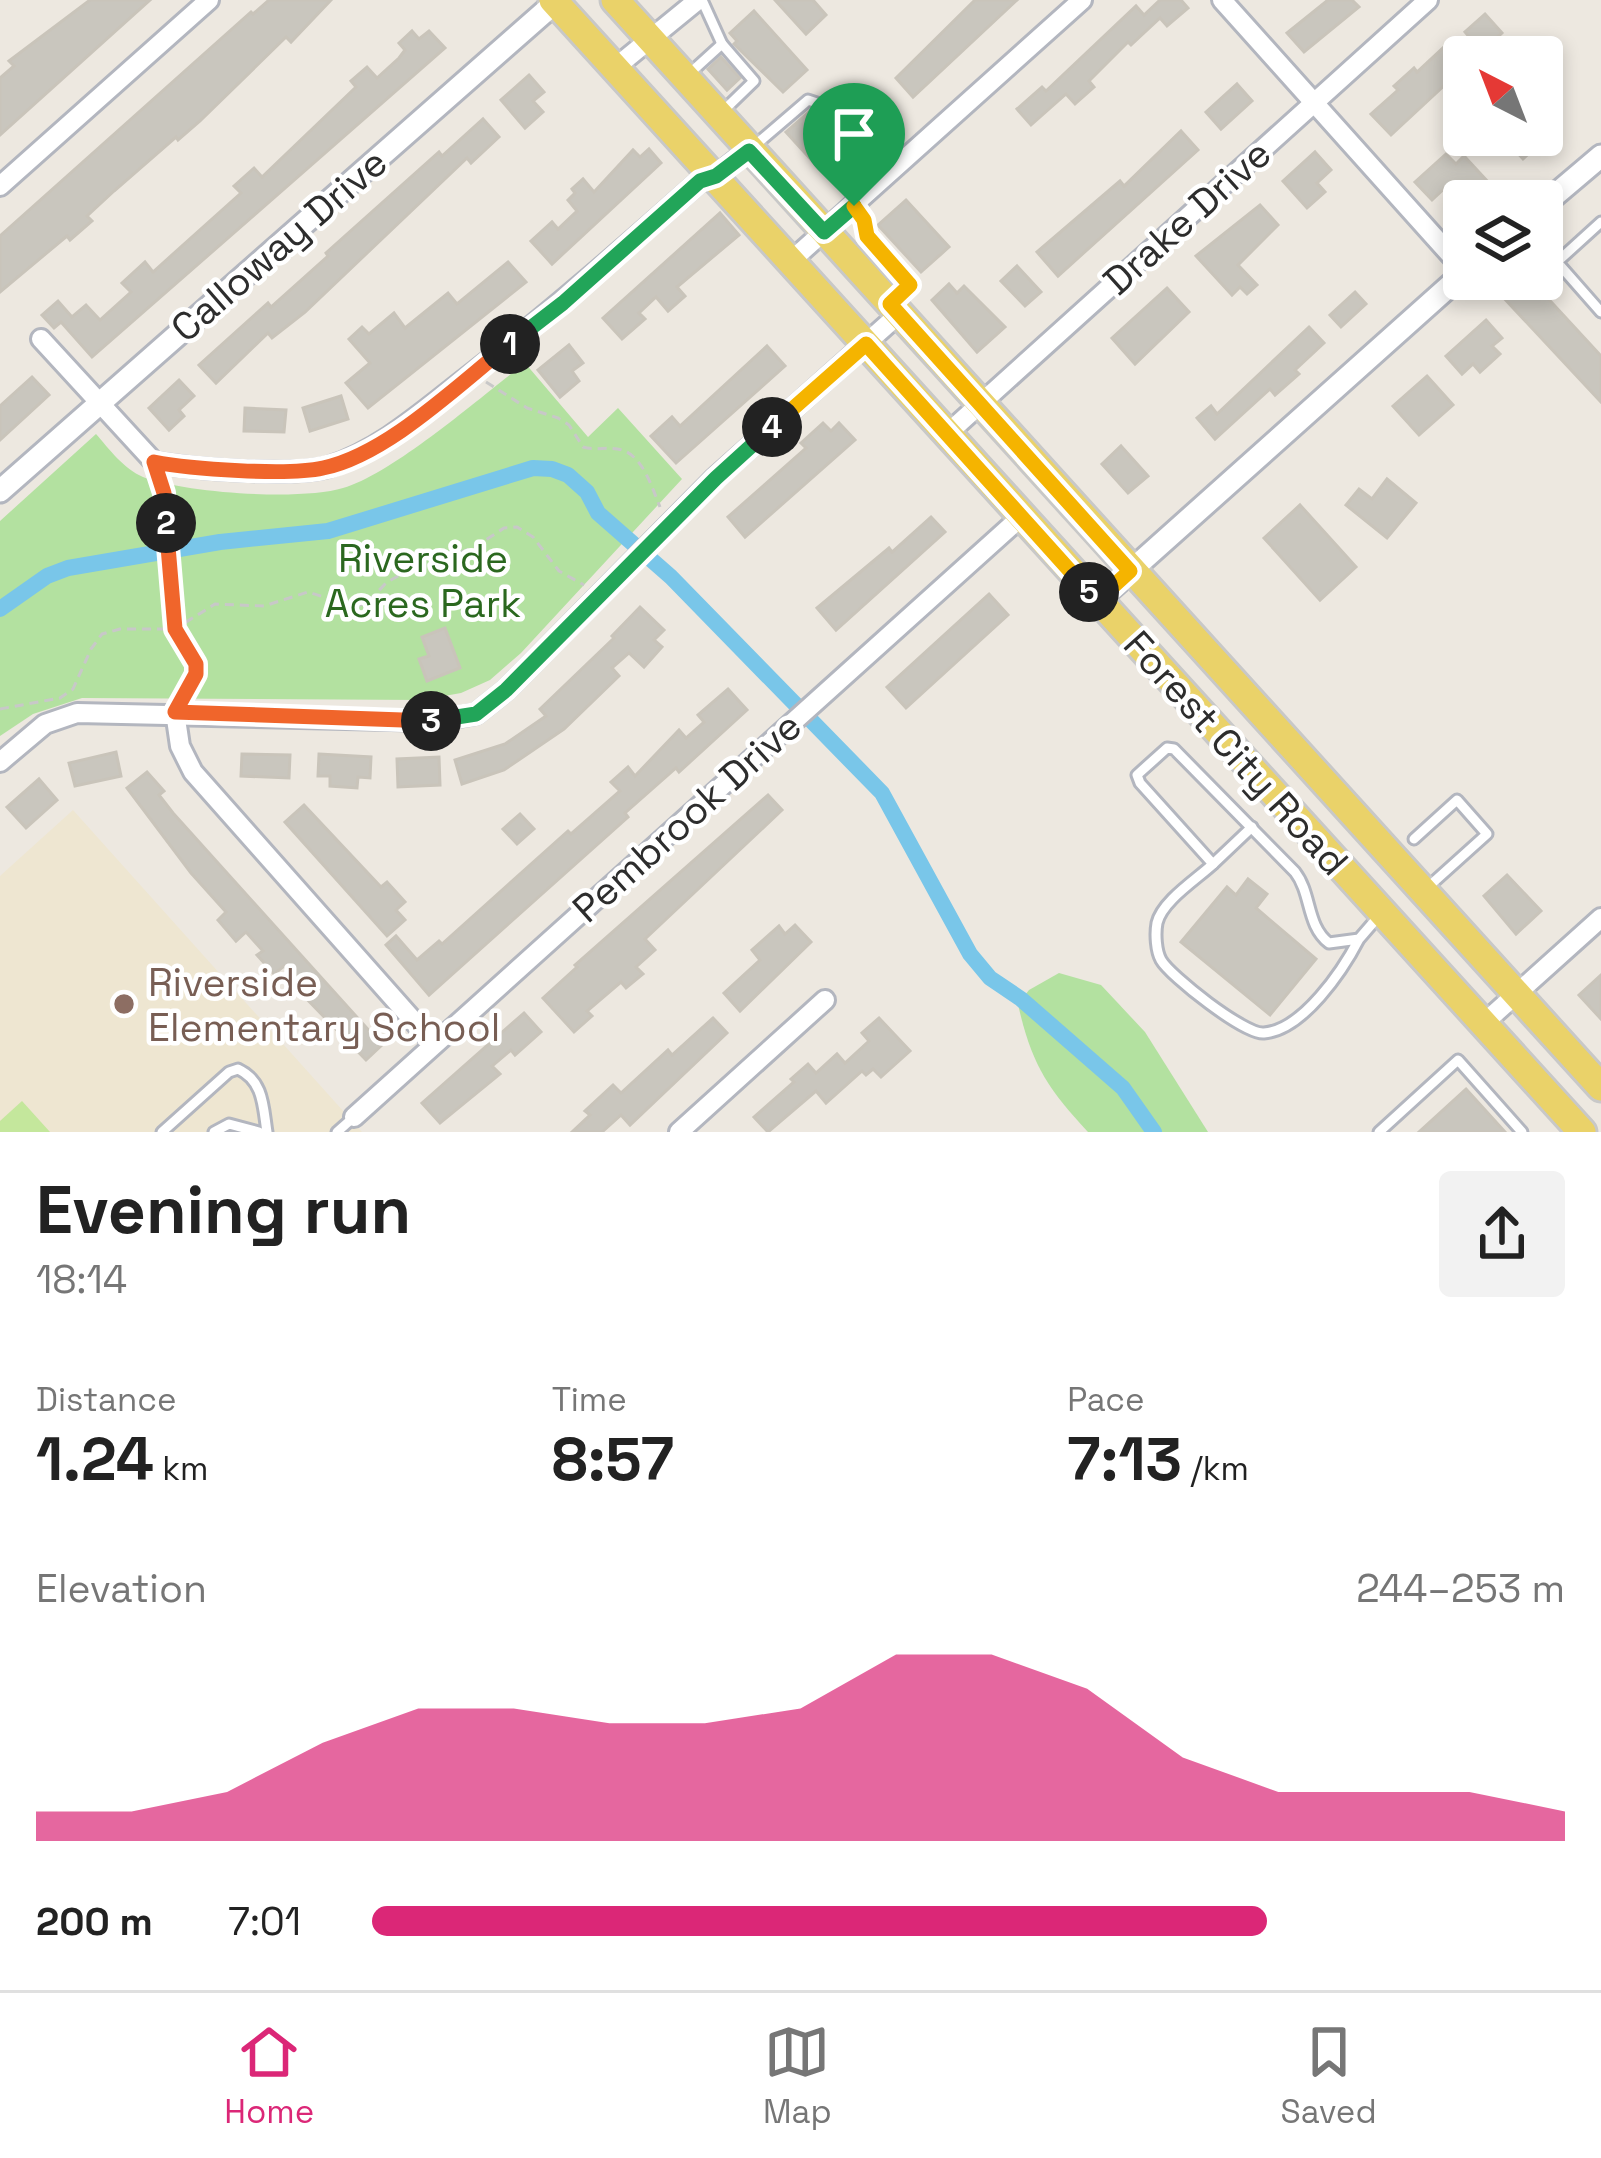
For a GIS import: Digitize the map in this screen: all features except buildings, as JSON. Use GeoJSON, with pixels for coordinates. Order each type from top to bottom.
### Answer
{"type":"FeatureCollection","features":[{"type":"Feature","properties":{"kind":"main road","name":"Forest City Road"},"geometry":{"type":"LineString","coordinates":[[615,0],[649,37],[700,68],[728,100],[749,151],[824,232],[866,257],[894,309],[1601,1087]]}},
{"type":"Feature","properties":{"kind":"main road","name":"Forest City Road"},"geometry":{"type":"LineString","coordinates":[[556,1],[1582,1132]]}},
{"type":"Feature","properties":{"kind":"main road"},"geometry":{"type":"LineString","coordinates":[[1021,517],[1037,509],[1058,510],[1089,525]]}},
{"type":"Feature","properties":{"kind":"street"},"geometry":{"type":"LineString","coordinates":[[0,186],[208,0]]}},
{"type":"Feature","properties":{"kind":"street"},"geometry":{"type":"LineString","coordinates":[[616,67],[700,0]]}},
{"type":"Feature","properties":{"kind":"street"},"geometry":{"type":"LineString","coordinates":[[791,261],[1082,0]]}},
{"type":"Feature","properties":{"kind":"street"},"geometry":{"type":"LineString","coordinates":[[1222,0],[1443,248]]}},
{"type":"Feature","properties":{"kind":"street","name":"Drake Drive"},"geometry":{"type":"LineString","coordinates":[[947,434],[1428,0]]}},
{"type":"Feature","properties":{"kind":"street","name":"Calloway Drive"},"geometry":{"type":"LineString","coordinates":[[0,491],[556,1]]}},
{"type":"Feature","properties":{"kind":"street"},"geometry":{"type":"LineString","coordinates":[[41,340],[154,462],[325,468],[400,430],[563,303],[700,181],[716,176],[749,151]]}},
{"type":"Feature","properties":{"kind":"street"},"geometry":{"type":"LineString","coordinates":[[1563,188],[1601,156]]}},
{"type":"Feature","properties":{"kind":"street"},"geometry":{"type":"LineString","coordinates":[[1097,601],[1443,291]]}},
{"type":"Feature","properties":{"kind":"street"},"geometry":{"type":"LineString","coordinates":[[0,762],[45,724],[77,712],[436,721],[476,714],[518,680],[716,478],[866,344],[894,309]]}},
{"type":"Feature","properties":{"kind":"street","name":"Pembrook Drive"},"geometry":{"type":"LineString","coordinates":[[354,1117],[1021,517]]}},
{"type":"Feature","properties":{"kind":"street"},"geometry":{"type":"LineString","coordinates":[[175,712],[180,746],[193,772],[434,1044]]}},
{"type":"Feature","properties":{"kind":"street"},"geometry":{"type":"LineString","coordinates":[[1483,1024],[1601,918]]}},
{"type":"Feature","properties":{"kind":"street"},"geometry":{"type":"LineString","coordinates":[[679,1132],[824,1000]]}},
{"type":"Feature","properties":{"kind":"lane"},"geometry":{"type":"LineString","coordinates":[[700,0],[722,44],[754,81],[728,100]]}},
{"type":"Feature","properties":{"kind":"lane"},"geometry":{"type":"LineString","coordinates":[[700,68],[722,44]]}},
{"type":"Feature","properties":{"kind":"lane"},"geometry":{"type":"LineString","coordinates":[[749,151],[808,100],[826,106],[851,132]]}},
{"type":"Feature","properties":{"kind":"lane"},"geometry":{"type":"LineString","coordinates":[[854,206],[866,257]]}},
{"type":"Feature","properties":{"kind":"lane"},"geometry":{"type":"LineString","coordinates":[[1601,222],[1557,262],[1601,312]]}},
{"type":"Feature","properties":{"kind":"lane"},"geometry":{"type":"LineString","coordinates":[[1213,863],[1140,783],[1137,775],[1167,748],[1174,749],[1252,826],[1305,885],[1319,935],[1329,943],[1359,939]]}},
{"type":"Feature","properties":{"kind":"lane"},"geometry":{"type":"LineString","coordinates":[[1414,839],[1456,800],[1487,834],[1423,892]]}},
{"type":"Feature","properties":{"kind":"lane"},"geometry":{"type":"LineString","coordinates":[[1252,826],[1164,909],[1157,922],[1156,947],[1162,963],[1250,1031],[1267,1034],[1292,1021],[1342,971],[1359,939],[1382,913]]}},
{"type":"Feature","properties":{"kind":"lane"},"geometry":{"type":"LineString","coordinates":[[1379,1132],[1458,1060],[1522,1132]]}},
{"type":"Feature","properties":{"kind":"lane"},"geometry":{"type":"LineString","coordinates":[[163,1132],[238,1069],[253,1078],[260,1091],[263,1132],[229,1124],[214,1132]]}},
{"type":"Feature","properties":{"kind":"lane"},"geometry":{"type":"LineString","coordinates":[[338,1132],[354,1117]]}},
{"type":"Feature","properties":{"kind":"path"},"geometry":{"type":"LineString","coordinates":[[475,371],[527,408],[569,425],[583,447],[622,449],[632,457],[648,478],[668,527]]}},
{"type":"Feature","properties":{"kind":"path"},"geometry":{"type":"LineString","coordinates":[[154,462],[165,503],[175,629],[196,664],[196,674],[175,712]]}},
{"type":"Feature","properties":{"kind":"path"},"geometry":{"type":"LineString","coordinates":[[0,710],[60,698],[73,689],[102,634],[120,628],[175,629],[215,604],[264,606],[308,592],[355,608],[402,574],[476,547],[504,528],[517,527],[533,537],[559,571],[599,598]]}},
{"type":"Feature","properties":{"kind":"shaded area","name":"Riverside Elementary School"},"geometry":{"type":"Polygon","coordinates":[[[73,810],[362,1132],[0,1132],[0,876],[73,810]]]}},
{"type":"Feature","properties":{"kind":"green space","name":"Riverside Acres Park"},"geometry":{"type":"Polygon","coordinates":[[[525,363],[588,437],[618,408],[682,479],[521,653],[490,680],[461,693],[422,700],[82,698],[33,714],[0,736],[0,521],[96,434],[129,469],[162,483],[243,493],[324,492],[387,467],[525,363]]]}},
{"type":"Feature","properties":{"kind":"green space"},"geometry":{"type":"Polygon","coordinates":[[[1059,973],[1101,985],[1145,1032],[1208,1132],[1088,1132],[1043,1074],[1018,1004],[1029,990],[1059,973]]]}},
{"type":"Feature","properties":{"kind":"green space"},"geometry":{"type":"Polygon","coordinates":[[[22,1101],[50,1132],[0,1132],[0,1121],[22,1101]]]}},
{"type":"Feature","properties":{"kind":"waterway"},"geometry":{"type":"LineString","coordinates":[[0,609],[47,576],[68,568],[220,542],[328,531],[533,468],[568,475],[587,492],[598,513],[671,577],[882,793],[970,954],[990,978],[1123,1088],[1154,1132]]}},
{"type":"Feature","properties":{"kind":"place","name":"Riverside Elementary School"},"geometry":{"type":"Point","coordinates":[124,1004]}},
{"type":"Feature","properties":{"kind":"route"},"geometry":{"type":"LineString","coordinates":[[749,151],[824,232],[854,206],[864,220],[867,236],[910,285],[890,304],[1130,571],[1097,601],[866,344],[716,478],[530,668],[476,714],[436,721],[175,712],[196,674],[196,664],[175,629],[165,503],[154,462],[296,470],[325,468],[361,453],[400,430],[563,303],[700,181],[716,176],[749,151]]}}]}
